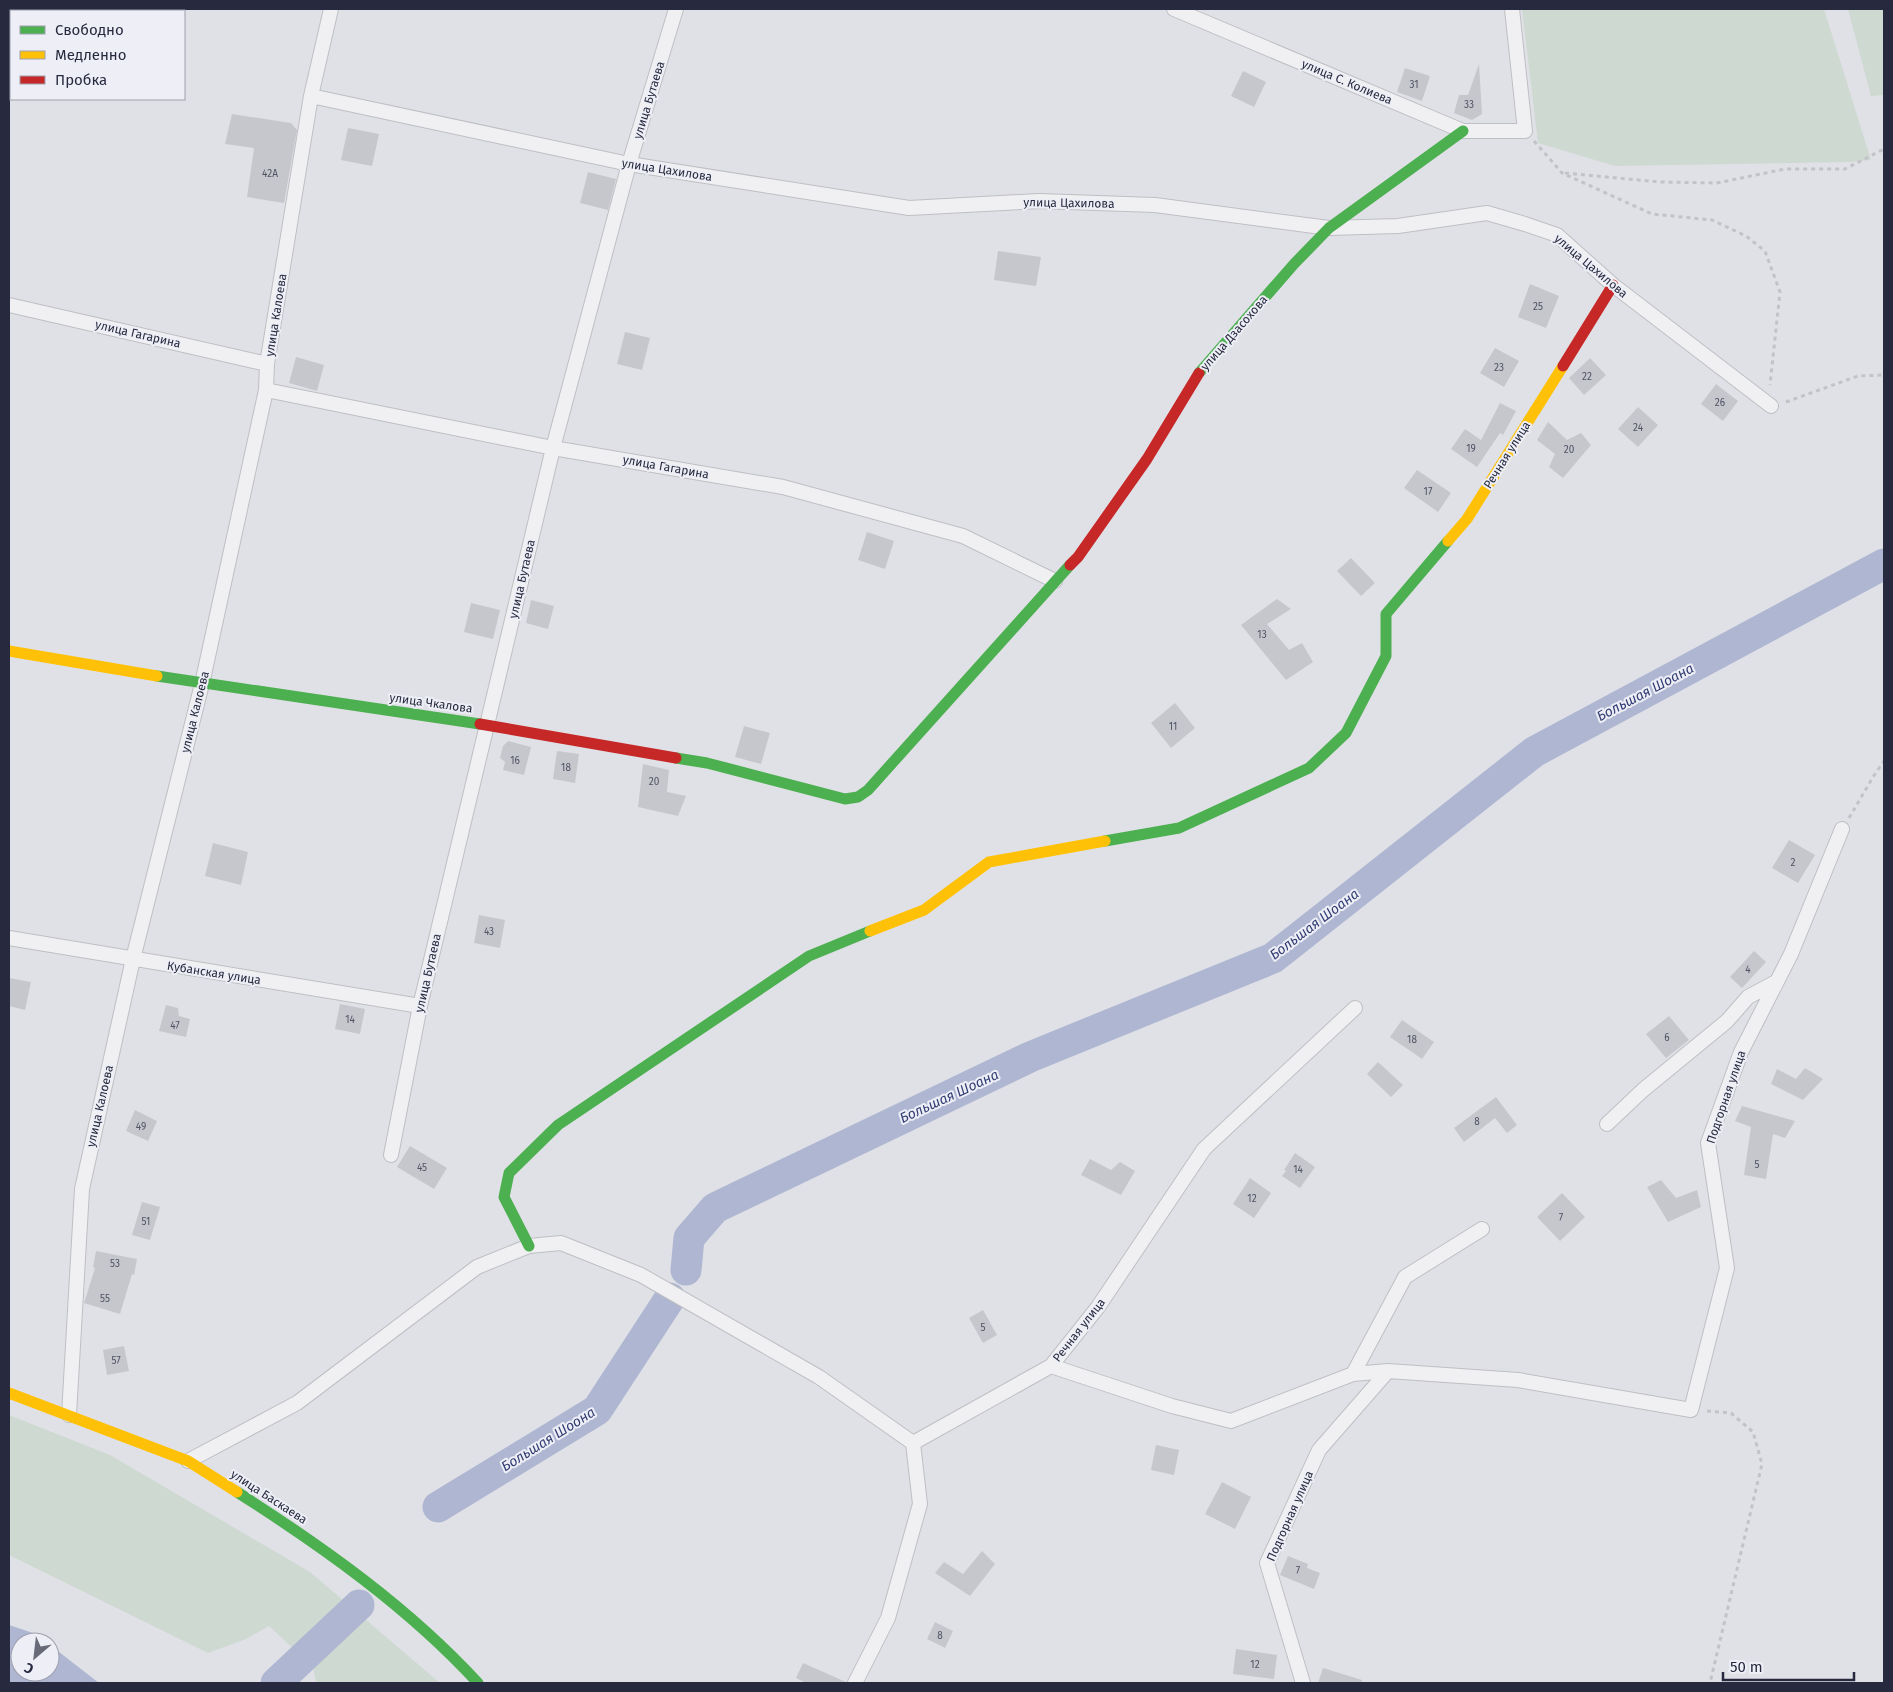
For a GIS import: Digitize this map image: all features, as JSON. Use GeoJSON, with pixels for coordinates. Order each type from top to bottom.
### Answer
{"type":"FeatureCollection","features":[{"type":"Feature","properties":{"kind":"street","name":"улица Калоева"},"geometry":{"type":"LineString","coordinates":[[69,1415],[82,1189],[134,959],[202,684],[266,390],[268,364],[312,96],[331,9]]}},
{"type":"Feature","properties":{"kind":"street","name":"улица Бутаева"},"geometry":{"type":"LineString","coordinates":[[391,1155],[420,1006],[553,448],[629,164],[676,9]]}},
{"type":"Feature","properties":{"kind":"street","name":"улица С. Колиева"},"geometry":{"type":"LineString","coordinates":[[1174,9],[1463,131],[1525,131]]}},
{"type":"Feature","properties":{"kind":"street"},"geometry":{"type":"LineString","coordinates":[[1512,9],[1525,131]]}},
{"type":"Feature","properties":{"kind":"street","name":"улица Цахилова"},"geometry":{"type":"LineString","coordinates":[[312,96],[629,164],[909,208],[1039,202],[1155,205],[1329,228],[1398,226],[1487,213],[1557,235],[1613,285],[1771,406]]}},
{"type":"Feature","properties":{"kind":"street","name":"улица Дзасохова"},"geometry":{"type":"LineString","coordinates":[[846,799],[858,797],[868,790],[1055,581],[1078,558],[1147,459],[1194,378],[1294,264],[1329,228],[1463,131]]}},
{"type":"Feature","properties":{"kind":"street","name":"Речная улица"},"geometry":{"type":"LineString","coordinates":[[528,1246],[504,1196],[509,1173],[558,1125],[809,956],[924,910],[989,862],[1179,828],[1309,768],[1346,733],[1386,656],[1386,614],[1467,519],[1613,285]]}},
{"type":"Feature","properties":{"kind":"street","name":"улица Гагарина"},"geometry":{"type":"LineString","coordinates":[[9,305],[268,364]]}},
{"type":"Feature","properties":{"kind":"street","name":"улица Гагарина"},"geometry":{"type":"LineString","coordinates":[[266,390],[553,448],[783,487],[963,536],[1055,581]]}},
{"type":"Feature","properties":{"kind":"street","name":"улица Чкалова"},"geometry":{"type":"LineString","coordinates":[[9,651],[202,684],[487,725],[708,763],[846,799]]}},
{"type":"Feature","properties":{"kind":"street","name":"Подгорная улица"},"geometry":{"type":"LineString","coordinates":[[1691,1410],[1727,1268],[1708,1143],[1741,1052],[1791,954],[1842,829]]}},
{"type":"Feature","properties":{"kind":"street","name":"Кубанская улица"},"geometry":{"type":"LineString","coordinates":[[9,938],[420,1006]]}},
{"type":"Feature","properties":{"kind":"street"},"geometry":{"type":"LineString","coordinates":[[1607,1124],[1643,1090],[1727,1021],[1748,998],[1776,982]]}},
{"type":"Feature","properties":{"kind":"street","name":"Речная улица"},"geometry":{"type":"LineString","coordinates":[[913,1443],[1051,1366],[1098,1307],[1204,1149],[1355,1008]]}},
{"type":"Feature","properties":{"kind":"street"},"geometry":{"type":"LineString","coordinates":[[1353,1374],[1405,1277],[1482,1229]]}},
{"type":"Feature","properties":{"kind":"street"},"geometry":{"type":"LineString","coordinates":[[188,1461],[298,1403],[477,1267],[528,1246],[561,1243],[641,1275],[820,1377],[913,1443],[920,1504],[888,1618],[855,1683]]}},
{"type":"Feature","properties":{"kind":"street"},"geometry":{"type":"LineString","coordinates":[[1051,1366],[1172,1406],[1231,1421],[1353,1374],[1388,1371],[1518,1380],[1691,1410]]}},
{"type":"Feature","properties":{"kind":"street","name":"Подгорная улица"},"geometry":{"type":"LineString","coordinates":[[1302,1683],[1267,1563],[1319,1450],[1388,1371]]}},
{"type":"Feature","properties":{"kind":"street","name":"улица Баскаева"},"geometry":{"type":"LineString","coordinates":[[9,1393],[188,1461],[308,1538],[380,1593],[454,1657],[478,1683]]}},
{"type":"Feature","properties":{"kind":"path"},"geometry":{"type":"LineString","coordinates":[[1525,131],[1562,173],[1652,214],[1712,220],[1746,236],[1765,252],[1780,292],[1772,351],[1771,406],[1808,395],[1858,376],[1884,375]]}},
{"type":"Feature","properties":{"kind":"path"},"geometry":{"type":"LineString","coordinates":[[1562,173],[1660,182],[1716,183],[1785,169],[1845,169],[1884,149]]}},
{"type":"Feature","properties":{"kind":"path"},"geometry":{"type":"LineString","coordinates":[[1842,829],[1884,761]]}},
{"type":"Feature","properties":{"kind":"path"},"geometry":{"type":"LineString","coordinates":[[1691,1410],[1731,1413],[1753,1432],[1762,1464],[1710,1683]]}},
{"type":"Feature","properties":{"kind":"shaded area"},"geometry":{"type":"Polygon","coordinates":[[[1522,9],[1824,9],[1871,160],[1615,166],[1538,143],[1522,9]]]}},
{"type":"Feature","properties":{"kind":"shaded area"},"geometry":{"type":"Polygon","coordinates":[[[1848,9],[1884,9],[1884,95],[1871,96],[1848,9]]]}},
{"type":"Feature","properties":{"kind":"shaded area"},"geometry":{"type":"Polygon","coordinates":[[[9,1415],[110,1455],[310,1572],[440,1683],[316,1683],[313,1667],[269,1626],[246,1639],[208,1653],[9,1555],[9,1415]]]}},
{"type":"Feature","properties":{"kind":"water"},"geometry":{"type":"Polygon","coordinates":[[[9,1625],[30,1632],[10,1632],[10,1682],[60,1682],[60,1653],[99,1683],[9,1683],[9,1625]]]}},
{"type":"Feature","properties":{"kind":"building"},"geometry":{"type":"Polygon","coordinates":[[[1479,64],[1482,114],[1472,120],[1454,113],[1459,95],[1468,95],[1479,64]]]}},
{"type":"Feature","properties":{"kind":"building"},"geometry":{"type":"Polygon","coordinates":[[[1405,68],[1430,76],[1422,101],[1397,92],[1405,68]]]}},
{"type":"Feature","properties":{"kind":"building"},"geometry":{"type":"Polygon","coordinates":[[[1243,71],[1266,82],[1254,107],[1231,96],[1243,71]]]}},
{"type":"Feature","properties":{"kind":"building"},"geometry":{"type":"Polygon","coordinates":[[[232,114],[291,123],[297,130],[284,203],[247,197],[254,148],[225,144],[232,114]]]}},
{"type":"Feature","properties":{"kind":"building"},"geometry":{"type":"Polygon","coordinates":[[[348,128],[379,134],[372,166],[341,160],[348,128]]]}},
{"type":"Feature","properties":{"kind":"building"},"geometry":{"type":"Polygon","coordinates":[[[588,172],[616,179],[608,210],[580,203],[588,172]]]}},
{"type":"Feature","properties":{"kind":"building"},"geometry":{"type":"Polygon","coordinates":[[[998,251],[1041,257],[1036,286],[994,280],[998,251]]]}},
{"type":"Feature","properties":{"kind":"building"},"geometry":{"type":"Polygon","coordinates":[[[1530,284],[1559,296],[1546,328],[1518,317],[1530,284]]]}},
{"type":"Feature","properties":{"kind":"building"},"geometry":{"type":"Polygon","coordinates":[[[625,332],[650,338],[642,370],[617,364],[625,332]]]}},
{"type":"Feature","properties":{"kind":"building"},"geometry":{"type":"Polygon","coordinates":[[[1495,348],[1519,361],[1504,387],[1480,373],[1495,348]]]}},
{"type":"Feature","properties":{"kind":"building"},"geometry":{"type":"Polygon","coordinates":[[[296,357],[324,365],[317,391],[289,383],[296,357]]]}},
{"type":"Feature","properties":{"kind":"building"},"geometry":{"type":"Polygon","coordinates":[[[1590,358],[1606,375],[1584,395],[1569,378],[1590,358]]]}},
{"type":"Feature","properties":{"kind":"building"},"geometry":{"type":"Polygon","coordinates":[[[1716,384],[1738,401],[1723,421],[1701,404],[1716,384]]]}},
{"type":"Feature","properties":{"kind":"building"},"geometry":{"type":"Polygon","coordinates":[[[1500,403],[1516,411],[1503,435],[1500,433],[1477,467],[1451,449],[1465,429],[1481,440],[1500,403]]]}},
{"type":"Feature","properties":{"kind":"building"},"geometry":{"type":"Polygon","coordinates":[[[1638,407],[1658,425],[1638,447],[1618,429],[1638,407]]]}},
{"type":"Feature","properties":{"kind":"building"},"geometry":{"type":"Polygon","coordinates":[[[1548,422],[1567,440],[1581,433],[1591,445],[1563,478],[1549,467],[1555,454],[1537,440],[1548,422]]]}},
{"type":"Feature","properties":{"kind":"building"},"geometry":{"type":"Polygon","coordinates":[[[1417,470],[1451,493],[1438,512],[1404,488],[1417,470]]]}},
{"type":"Feature","properties":{"kind":"building"},"geometry":{"type":"Polygon","coordinates":[[[867,532],[894,541],[885,569],[858,560],[867,532]]]}},
{"type":"Feature","properties":{"kind":"building"},"geometry":{"type":"Polygon","coordinates":[[[1351,558],[1375,583],[1361,596],[1337,571],[1351,558]]]}},
{"type":"Feature","properties":{"kind":"building"},"geometry":{"type":"Polygon","coordinates":[[[1277,599],[1291,609],[1267,624],[1289,650],[1302,643],[1313,662],[1286,680],[1241,625],[1277,599]]]}},
{"type":"Feature","properties":{"kind":"building"},"geometry":{"type":"Polygon","coordinates":[[[531,600],[554,606],[548,629],[526,623],[531,600]]]}},
{"type":"Feature","properties":{"kind":"building"},"geometry":{"type":"Polygon","coordinates":[[[471,603],[500,610],[493,639],[464,632],[471,603]]]}},
{"type":"Feature","properties":{"kind":"building"},"geometry":{"type":"Polygon","coordinates":[[[1175,703],[1195,728],[1171,748],[1151,723],[1175,703]]]}},
{"type":"Feature","properties":{"kind":"building"},"geometry":{"type":"Polygon","coordinates":[[[744,726],[770,733],[761,764],[735,757],[744,726]]]}},
{"type":"Feature","properties":{"kind":"building"},"geometry":{"type":"Polygon","coordinates":[[[508,741],[531,747],[524,775],[503,770],[505,762],[500,758],[503,746],[508,741]]]}},
{"type":"Feature","properties":{"kind":"building"},"geometry":{"type":"Polygon","coordinates":[[[557,751],[579,754],[575,783],[553,779],[557,751]]]}},
{"type":"Feature","properties":{"kind":"building"},"geometry":{"type":"Polygon","coordinates":[[[643,764],[669,770],[667,792],[686,796],[678,816],[638,807],[643,764]]]}},
{"type":"Feature","properties":{"kind":"building"},"geometry":{"type":"Polygon","coordinates":[[[1789,840],[1815,855],[1798,883],[1772,868],[1789,840]]]}},
{"type":"Feature","properties":{"kind":"building"},"geometry":{"type":"Polygon","coordinates":[[[213,843],[248,852],[241,885],[205,876],[213,843]]]}},
{"type":"Feature","properties":{"kind":"building"},"geometry":{"type":"Polygon","coordinates":[[[479,915],[505,920],[500,948],[474,943],[479,915]]]}},
{"type":"Feature","properties":{"kind":"building"},"geometry":{"type":"Polygon","coordinates":[[[1754,951],[1766,962],[1742,988],[1730,977],[1754,951]]]}},
{"type":"Feature","properties":{"kind":"building"},"geometry":{"type":"Polygon","coordinates":[[[9,978],[31,982],[25,1010],[9,1006],[9,978]]]}},
{"type":"Feature","properties":{"kind":"building"},"geometry":{"type":"Polygon","coordinates":[[[340,1004],[365,1009],[360,1034],[335,1029],[340,1004]]]}},
{"type":"Feature","properties":{"kind":"building"},"geometry":{"type":"Polygon","coordinates":[[[166,1005],[178,1008],[179,1016],[190,1019],[186,1037],[159,1031],[166,1005]]]}},
{"type":"Feature","properties":{"kind":"building"},"geometry":{"type":"Polygon","coordinates":[[[1669,1016],[1689,1040],[1666,1058],[1646,1034],[1669,1016]]]}},
{"type":"Feature","properties":{"kind":"building"},"geometry":{"type":"Polygon","coordinates":[[[1402,1020],[1434,1042],[1422,1059],[1390,1037],[1402,1020]]]}},
{"type":"Feature","properties":{"kind":"building"},"geometry":{"type":"Polygon","coordinates":[[[1378,1062],[1403,1085],[1391,1097],[1367,1074],[1378,1062]]]}},
{"type":"Feature","properties":{"kind":"building"},"geometry":{"type":"Polygon","coordinates":[[[1805,1068],[1823,1079],[1803,1100],[1771,1084],[1777,1069],[1796,1079],[1805,1068]]]}},
{"type":"Feature","properties":{"kind":"building"},"geometry":{"type":"Polygon","coordinates":[[[1496,1097],[1517,1125],[1507,1133],[1495,1118],[1464,1142],[1454,1128],[1496,1097]]]}},
{"type":"Feature","properties":{"kind":"building"},"geometry":{"type":"Polygon","coordinates":[[[1742,1106],[1795,1121],[1785,1138],[1773,1134],[1766,1179],[1744,1175],[1751,1127],[1735,1121],[1742,1106]]]}},
{"type":"Feature","properties":{"kind":"building"},"geometry":{"type":"Polygon","coordinates":[[[135,1110],[157,1121],[148,1141],[126,1131],[135,1110]]]}},
{"type":"Feature","properties":{"kind":"building"},"geometry":{"type":"Polygon","coordinates":[[[410,1146],[447,1168],[434,1189],[397,1167],[410,1146]]]}},
{"type":"Feature","properties":{"kind":"building"},"geometry":{"type":"Polygon","coordinates":[[[1295,1153],[1315,1167],[1300,1188],[1282,1176],[1295,1153]]]}},
{"type":"Feature","properties":{"kind":"building"},"geometry":{"type":"Polygon","coordinates":[[[1090,1159],[1111,1170],[1120,1162],[1135,1171],[1121,1195],[1081,1175],[1090,1159]]]}},
{"type":"Feature","properties":{"kind":"building"},"geometry":{"type":"Polygon","coordinates":[[[1250,1178],[1271,1193],[1254,1218],[1233,1204],[1250,1178]]]}},
{"type":"Feature","properties":{"kind":"building"},"geometry":{"type":"Polygon","coordinates":[[[1661,1180],[1676,1198],[1697,1190],[1701,1207],[1668,1222],[1647,1187],[1661,1180]]]}},
{"type":"Feature","properties":{"kind":"building"},"geometry":{"type":"Polygon","coordinates":[[[1562,1193],[1585,1217],[1560,1241],[1537,1217],[1562,1193]]]}},
{"type":"Feature","properties":{"kind":"building"},"geometry":{"type":"Polygon","coordinates":[[[142,1202],[160,1207],[150,1240],[132,1235],[142,1202]]]}},
{"type":"Feature","properties":{"kind":"building"},"geometry":{"type":"Polygon","coordinates":[[[96,1251],[137,1259],[134,1275],[132,1274],[120,1314],[84,1303],[95,1268],[93,1267],[96,1251]]]}},
{"type":"Feature","properties":{"kind":"building"},"geometry":{"type":"Polygon","coordinates":[[[983,1310],[997,1335],[983,1343],[969,1318],[983,1310]]]}},
{"type":"Feature","properties":{"kind":"building"},"geometry":{"type":"Polygon","coordinates":[[[124,1346],[129,1371],[107,1375],[103,1350],[124,1346]]]}},
{"type":"Feature","properties":{"kind":"building"},"geometry":{"type":"Polygon","coordinates":[[[1156,1445],[1179,1450],[1174,1475],[1151,1470],[1156,1445]]]}},
{"type":"Feature","properties":{"kind":"building"},"geometry":{"type":"Polygon","coordinates":[[[1222,1482],[1251,1497],[1235,1529],[1205,1514],[1222,1482]]]}},
{"type":"Feature","properties":{"kind":"building"},"geometry":{"type":"Polygon","coordinates":[[[982,1551],[995,1564],[970,1596],[935,1573],[944,1562],[963,1574],[982,1551]]]}},
{"type":"Feature","properties":{"kind":"building"},"geometry":{"type":"Polygon","coordinates":[[[1288,1556],[1308,1564],[1307,1568],[1320,1573],[1314,1589],[1280,1575],[1288,1556]]]}},
{"type":"Feature","properties":{"kind":"building"},"geometry":{"type":"Polygon","coordinates":[[[935,1622],[953,1631],[945,1648],[927,1639],[935,1622]]]}},
{"type":"Feature","properties":{"kind":"building"},"geometry":{"type":"Polygon","coordinates":[[[1236,1649],[1277,1655],[1274,1679],[1233,1674],[1236,1649]]]}},
{"type":"Feature","properties":{"kind":"building"},"geometry":{"type":"Polygon","coordinates":[[[803,1663],[846,1683],[806,1683],[796,1678],[803,1663]]]}},
{"type":"Feature","properties":{"kind":"building"},"geometry":{"type":"Polygon","coordinates":[[[1323,1668],[1362,1680],[1361,1683],[1318,1683],[1323,1668]]]}},
{"type":"Feature","properties":{"kind":"waterway","name":"Большая Шоана"},"geometry":{"type":"LineString","coordinates":[[686,1270],[689,1238],[715,1208],[1030,1057],[1273,958],[1534,752],[1884,564]]}},
{"type":"Feature","properties":{"kind":"waterway","name":"Большая Шоона"},"geometry":{"type":"LineString","coordinates":[[438,1507],[597,1410],[670,1298]]}},
{"type":"Feature","properties":{"kind":"waterway","name":"Большая Шоона"},"geometry":{"type":"LineString","coordinates":[[276,1683],[359,1605]]}},
{"type":"Feature","properties":{"kind":"traffic: fast"},"geometry":{"type":"LineString","coordinates":[[1199,373],[1294,264],[1329,228],[1463,131]]}},
{"type":"Feature","properties":{"kind":"traffic: fast"},"geometry":{"type":"LineString","coordinates":[[1105,841],[1179,828],[1309,768],[1346,733],[1386,656],[1386,614],[1448,541]]}},
{"type":"Feature","properties":{"kind":"traffic: fast"},"geometry":{"type":"LineString","coordinates":[[676,758],[707,763],[845,799],[858,797],[868,790],[1070,565]]}},
{"type":"Feature","properties":{"kind":"traffic: fast"},"geometry":{"type":"LineString","coordinates":[[157,676],[480,724]]}},
{"type":"Feature","properties":{"kind":"traffic: fast"},"geometry":{"type":"LineString","coordinates":[[529,1246],[504,1197],[509,1173],[558,1125],[809,956],[870,931]]}},
{"type":"Feature","properties":{"kind":"traffic: fast"},"geometry":{"type":"LineString","coordinates":[[237,1492],[301,1534],[364,1580],[423,1629],[478,1683]]}},
{"type":"Feature","properties":{"kind":"traffic: slow"},"geometry":{"type":"LineString","coordinates":[[1448,541],[1467,519],[1563,366]]}},
{"type":"Feature","properties":{"kind":"traffic: slow"},"geometry":{"type":"LineString","coordinates":[[9,651],[157,676]]}},
{"type":"Feature","properties":{"kind":"traffic: slow"},"geometry":{"type":"LineString","coordinates":[[870,931],[924,910],[989,862],[1105,841]]}},
{"type":"Feature","properties":{"kind":"traffic: slow"},"geometry":{"type":"LineString","coordinates":[[9,1393],[188,1461],[237,1492]]}},
{"type":"Feature","properties":{"kind":"traffic: jam"},"geometry":{"type":"LineString","coordinates":[[1563,366],[1613,285]]}},
{"type":"Feature","properties":{"kind":"traffic: jam"},"geometry":{"type":"LineString","coordinates":[[1070,565],[1078,557],[1147,459],[1199,373]]}},
{"type":"Feature","properties":{"kind":"traffic: jam"},"geometry":{"type":"LineString","coordinates":[[480,724],[676,758]]}}]}
